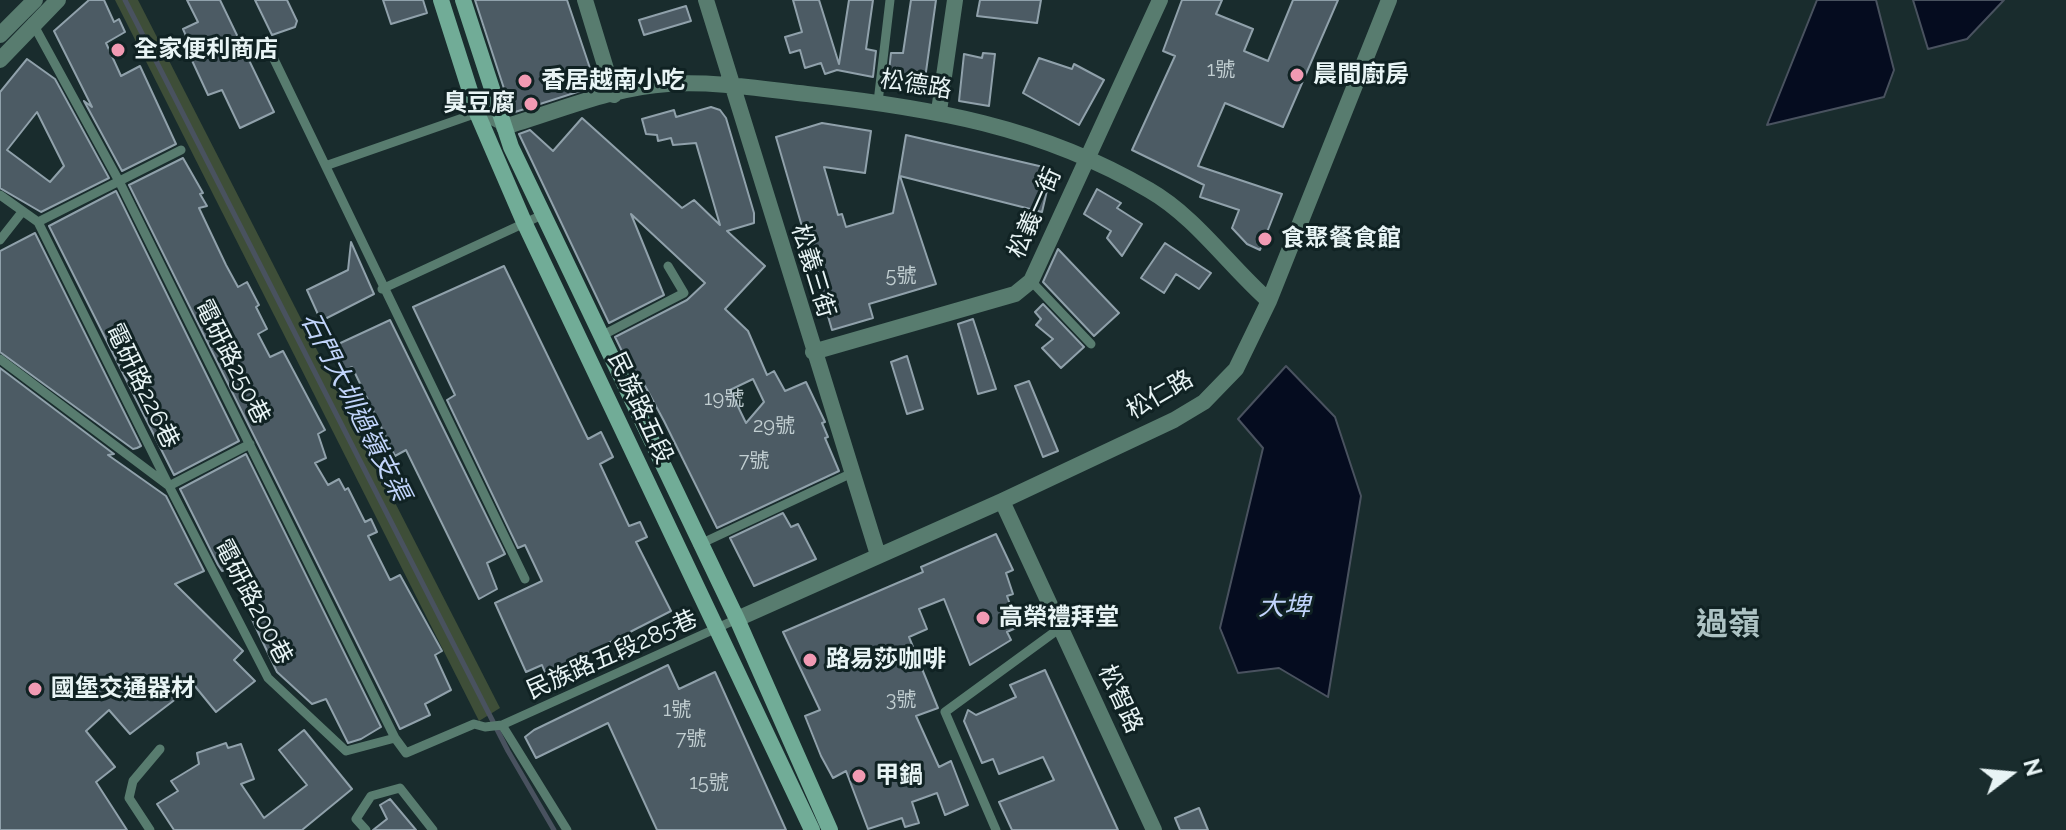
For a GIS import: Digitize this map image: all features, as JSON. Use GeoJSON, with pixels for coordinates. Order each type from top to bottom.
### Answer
{"type":"FeatureCollection","features":[{"type":"Feature","properties":{"kind":"main road","name":"民族路五段"},"geometry":{"type":"LineString","coordinates":[[441,0],[477,113],[524,222],[812,830]]}},
{"type":"Feature","properties":{"kind":"main road","name":"民族路五段"},"geometry":{"type":"LineString","coordinates":[[463,0],[504,127],[542,215],[698,545],[737,619],[830,830]]}},
{"type":"Feature","properties":{"kind":"street"},"geometry":{"type":"LineString","coordinates":[[0,35],[31,11],[58,0]]}},
{"type":"Feature","properties":{"kind":"street"},"geometry":{"type":"LineString","coordinates":[[585,0],[614,95]]}},
{"type":"Feature","properties":{"kind":"street","name":"松義三街"},"geometry":{"type":"LineString","coordinates":[[706,0],[878,555]]}},
{"type":"Feature","properties":{"kind":"street"},"geometry":{"type":"LineString","coordinates":[[939,111],[955,0]]}},
{"type":"Feature","properties":{"kind":"street","name":"松義一街"},"geometry":{"type":"LineString","coordinates":[[813,352],[1015,294],[1031,281],[1160,0]]}},
{"type":"Feature","properties":{"kind":"street","name":"松仁路"},"geometry":{"type":"LineString","coordinates":[[737,619],[1002,501],[1174,420],[1204,402],[1236,369],[1269,301],[1389,0]]}},
{"type":"Feature","properties":{"kind":"street"},"geometry":{"type":"LineString","coordinates":[[0,60],[31,11]]}},
{"type":"Feature","properties":{"kind":"street","name":"松德路"},"geometry":{"type":"LineString","coordinates":[[504,127],[614,95],[666,84],[731,85],[939,111],[1011,128],[1087,157],[1152,192],[1200,232],[1239,275],[1269,301]]}},
{"type":"Feature","properties":{"kind":"street","name":"松智路"},"geometry":{"type":"LineString","coordinates":[[1002,501],[1154,830]]}},
{"type":"Feature","properties":{"kind":"lane"},"geometry":{"type":"LineString","coordinates":[[878,102],[890,0]]}},
{"type":"Feature","properties":{"kind":"lane","name":"電研路250巷"},"geometry":{"type":"LineString","coordinates":[[31,11],[120,183],[395,738]]}},
{"type":"Feature","properties":{"kind":"lane"},"geometry":{"type":"LineString","coordinates":[[271,53],[328,165],[382,289],[525,579]]}},
{"type":"Feature","properties":{"kind":"lane"},"geometry":{"type":"LineString","coordinates":[[328,165],[477,113],[504,127]]}},
{"type":"Feature","properties":{"kind":"lane"},"geometry":{"type":"LineString","coordinates":[[0,195],[38,222],[181,150]]}},
{"type":"Feature","properties":{"kind":"lane"},"geometry":{"type":"LineString","coordinates":[[0,240],[22,212]]}},
{"type":"Feature","properties":{"kind":"lane"},"geometry":{"type":"LineString","coordinates":[[382,289],[542,215]]}},
{"type":"Feature","properties":{"kind":"lane","name":"電研路226巷"},"geometry":{"type":"LineString","coordinates":[[38,222],[169,486],[250,444]]}},
{"type":"Feature","properties":{"kind":"lane"},"geometry":{"type":"LineString","coordinates":[[601,336],[684,293],[668,266]]}},
{"type":"Feature","properties":{"kind":"lane"},"geometry":{"type":"LineString","coordinates":[[1031,281],[1091,344]]}},
{"type":"Feature","properties":{"kind":"lane","name":"電研路200巷"},"geometry":{"type":"LineString","coordinates":[[0,359],[169,486],[268,678],[346,751],[395,738],[406,753],[474,724],[485,727],[502,725]]}},
{"type":"Feature","properties":{"kind":"lane"},"geometry":{"type":"LineString","coordinates":[[698,545],[852,473]]}},
{"type":"Feature","properties":{"kind":"lane","name":"民族路五段285巷"},"geometry":{"type":"LineString","coordinates":[[502,725],[737,619]]}},
{"type":"Feature","properties":{"kind":"lane"},"geometry":{"type":"LineString","coordinates":[[996,830],[945,712],[1060,628]]}},
{"type":"Feature","properties":{"kind":"lane"},"geometry":{"type":"LineString","coordinates":[[502,725],[567,830]]}},
{"type":"Feature","properties":{"kind":"lane"},"geometry":{"type":"LineString","coordinates":[[150,830],[129,798],[133,781],[160,749]]}},
{"type":"Feature","properties":{"kind":"lane"},"geometry":{"type":"LineString","coordinates":[[366,830],[356,819],[371,796],[400,788],[433,830]]}},
{"type":"Feature","properties":{"kind":"green space"},"geometry":{"type":"Polygon","coordinates":[[[115,0],[138,0],[500,708],[479,721],[115,0]]]}},
{"type":"Feature","properties":{"kind":"water"},"geometry":{"type":"Polygon","coordinates":[[[1817,0],[1876,0],[1894,70],[1884,97],[1767,125],[1817,0]]]}},
{"type":"Feature","properties":{"kind":"water"},"geometry":{"type":"Polygon","coordinates":[[[1913,0],[2004,0],[1967,39],[1928,49],[1913,0]]]}},
{"type":"Feature","properties":{"kind":"water","name":"大埤"},"geometry":{"type":"Polygon","coordinates":[[[1286,366],[1335,417],[1361,496],[1328,697],[1279,668],[1238,673],[1220,628],[1263,448],[1238,419],[1286,366]]]}},
{"type":"Feature","properties":{"kind":"building"},"geometry":{"type":"Polygon","coordinates":[[[89,0],[104,0],[114,22],[119,19],[125,32],[106,43],[121,76],[140,66],[176,144],[122,171],[84,101],[92,107],[54,31],[89,0]]]}},
{"type":"Feature","properties":{"kind":"building"},"geometry":{"type":"Polygon","coordinates":[[[187,0],[220,0],[274,112],[240,128],[222,90],[208,95],[189,54],[193,52],[183,29],[198,22],[187,0]]]}},
{"type":"Feature","properties":{"kind":"building"},"geometry":{"type":"Polygon","coordinates":[[[255,0],[287,0],[297,21],[295,27],[272,35],[255,0]]]}},
{"type":"Feature","properties":{"kind":"building"},"geometry":{"type":"Polygon","coordinates":[[[383,0],[423,0],[427,13],[391,24],[383,0]]]}},
{"type":"Feature","properties":{"kind":"building"},"geometry":{"type":"Polygon","coordinates":[[[475,0],[567,0],[596,86],[512,113],[475,0]]]}},
{"type":"Feature","properties":{"kind":"building"},"geometry":{"type":"Polygon","coordinates":[[[793,0],[819,0],[839,64],[849,0],[873,0],[866,49],[876,51],[873,77],[837,70],[825,74],[821,63],[805,68],[800,50],[790,53],[785,37],[802,32],[793,0]]]}},
{"type":"Feature","properties":{"kind":"building"},"geometry":{"type":"Polygon","coordinates":[[[911,0],[936,0],[924,86],[888,80],[891,53],[903,53],[911,0]]]}},
{"type":"Feature","properties":{"kind":"building"},"geometry":{"type":"Polygon","coordinates":[[[980,0],[1041,0],[1037,23],[977,16],[980,0]]]}},
{"type":"Feature","properties":{"kind":"building"},"geometry":{"type":"Polygon","coordinates":[[[1182,0],[1222,0],[1216,14],[1253,29],[1244,51],[1268,61],[1293,0],[1338,0],[1283,127],[1225,103],[1198,166],[1282,194],[1260,250],[1247,244],[1232,228],[1239,210],[1200,197],[1204,185],[1132,150],[1175,56],[1163,51],[1182,0]]]}},
{"type":"Feature","properties":{"kind":"building"},"geometry":{"type":"Polygon","coordinates":[[[686,6],[691,21],[644,35],[639,20],[686,6]]]}},
{"type":"Feature","properties":{"kind":"building"},"geometry":{"type":"Polygon","coordinates":[[[983,53],[995,54],[989,106],[959,101],[964,54],[982,58],[983,53]]]}},
{"type":"Feature","properties":{"kind":"building"},"geometry":{"type":"Polygon","coordinates":[[[1039,58],[1072,69],[1074,64],[1104,80],[1079,125],[1023,93],[1039,58]]]}},
{"type":"Feature","properties":{"kind":"building"},"geometry":{"type":"Polygon","coordinates":[[[27,59],[55,79],[109,178],[41,212],[0,188],[0,92],[27,59]],[[37,112],[7,150],[50,182],[64,166],[37,112]]]}},
{"type":"Feature","properties":{"kind":"building"},"geometry":{"type":"Polygon","coordinates":[[[711,107],[720,110],[726,118],[754,213],[754,223],[727,231],[765,266],[725,309],[748,331],[767,375],[774,371],[785,391],[806,382],[825,422],[822,423],[828,437],[825,438],[839,471],[717,528],[664,421],[644,384],[639,386],[615,337],[687,300],[705,283],[631,214],[664,295],[609,323],[519,134],[530,130],[553,151],[582,118],[682,208],[694,200],[720,225],[696,143],[673,145],[671,138],[658,141],[657,135],[646,134],[642,119],[674,110],[676,117],[711,107]],[[753,379],[730,390],[746,423],[764,402],[753,379]]]}},
{"type":"Feature","properties":{"kind":"building"},"geometry":{"type":"Polygon","coordinates":[[[822,123],[871,131],[865,173],[824,167],[838,215],[842,214],[846,227],[893,213],[906,135],[1052,169],[1042,212],[900,176],[936,284],[869,304],[873,318],[832,330],[776,137],[822,123]]]}},
{"type":"Feature","properties":{"kind":"building"},"geometry":{"type":"Polygon","coordinates":[[[183,158],[203,193],[200,194],[207,206],[199,208],[226,265],[238,287],[247,282],[259,305],[256,307],[267,329],[258,334],[270,357],[283,351],[325,430],[318,434],[326,458],[315,463],[328,485],[339,479],[345,490],[348,488],[365,522],[371,519],[377,532],[368,536],[390,580],[400,575],[442,651],[435,655],[451,690],[425,704],[430,715],[400,729],[129,185],[183,158]]]}},
{"type":"Feature","properties":{"kind":"building"},"geometry":{"type":"Polygon","coordinates":[[[1097,189],[1121,203],[1117,208],[1142,224],[1122,256],[1107,238],[1111,231],[1084,214],[1097,189]]]}},
{"type":"Feature","properties":{"kind":"building"},"geometry":{"type":"Polygon","coordinates":[[[116,191],[239,441],[174,475],[49,226],[116,191]]]}},
{"type":"Feature","properties":{"kind":"building"},"geometry":{"type":"Polygon","coordinates":[[[35,233],[141,446],[137,448],[133,449],[0,352],[0,251],[35,233]]]}},
{"type":"Feature","properties":{"kind":"building"},"geometry":{"type":"Polygon","coordinates":[[[351,242],[374,294],[321,321],[307,290],[348,270],[351,242]]]}},
{"type":"Feature","properties":{"kind":"building"},"geometry":{"type":"Polygon","coordinates":[[[1165,243],[1211,273],[1199,289],[1176,274],[1164,293],[1141,278],[1165,243]]]}},
{"type":"Feature","properties":{"kind":"building"},"geometry":{"type":"Polygon","coordinates":[[[1058,249],[1119,313],[1094,336],[1043,282],[1058,249]]]}},
{"type":"Feature","properties":{"kind":"building"},"geometry":{"type":"Polygon","coordinates":[[[504,266],[588,439],[601,432],[613,457],[600,464],[629,526],[640,522],[647,537],[636,542],[671,611],[546,675],[542,665],[526,672],[495,603],[542,581],[525,545],[518,548],[447,400],[455,395],[413,307],[504,266]]]}},
{"type":"Feature","properties":{"kind":"building"},"geometry":{"type":"Polygon","coordinates":[[[1043,304],[1084,347],[1061,368],[1042,348],[1053,339],[1036,325],[1041,319],[1035,312],[1043,304]]]}},
{"type":"Feature","properties":{"kind":"building"},"geometry":{"type":"Polygon","coordinates":[[[973,319],[996,389],[978,394],[958,324],[973,319]]]}},
{"type":"Feature","properties":{"kind":"building"},"geometry":{"type":"Polygon","coordinates":[[[390,320],[505,554],[487,563],[497,589],[479,599],[406,450],[395,456],[352,367],[345,370],[334,346],[390,320]]]}},
{"type":"Feature","properties":{"kind":"building"},"geometry":{"type":"Polygon","coordinates":[[[907,356],[923,409],[907,414],[891,362],[907,356]]]}},
{"type":"Feature","properties":{"kind":"building"},"geometry":{"type":"Polygon","coordinates":[[[0,368],[114,454],[108,455],[166,496],[204,571],[175,584],[243,651],[234,660],[255,681],[216,712],[194,685],[130,734],[109,710],[86,731],[115,767],[96,782],[127,830],[0,830],[0,368]]]}},
{"type":"Feature","properties":{"kind":"building"},"geometry":{"type":"Polygon","coordinates":[[[1029,381],[1058,451],[1043,457],[1015,386],[1029,381]]]}},
{"type":"Feature","properties":{"kind":"building"},"geometry":{"type":"Polygon","coordinates":[[[246,454],[381,727],[361,739],[348,743],[326,699],[312,704],[277,672],[228,569],[222,571],[218,565],[180,489],[246,454]]]}},
{"type":"Feature","properties":{"kind":"building"},"geometry":{"type":"Polygon","coordinates":[[[783,513],[791,527],[798,524],[816,559],[754,586],[730,538],[783,513]]]}},
{"type":"Feature","properties":{"kind":"building"},"geometry":{"type":"Polygon","coordinates":[[[996,534],[1013,570],[1006,573],[1013,594],[1007,596],[1018,627],[1007,632],[1011,640],[970,665],[944,599],[919,609],[927,629],[909,637],[938,708],[916,716],[939,767],[951,761],[968,805],[945,815],[937,793],[912,802],[919,823],[905,827],[902,818],[868,829],[846,771],[833,778],[821,756],[805,716],[820,710],[783,632],[923,572],[921,567],[996,534]]]}},
{"type":"Feature","properties":{"kind":"building"},"geometry":{"type":"Polygon","coordinates":[[[668,665],[679,689],[715,672],[786,830],[657,830],[608,723],[536,758],[525,737],[534,730],[668,665]]]}},
{"type":"Feature","properties":{"kind":"building"},"geometry":{"type":"Polygon","coordinates":[[[1045,670],[1118,830],[1012,830],[999,802],[1054,780],[1043,757],[999,774],[993,759],[982,763],[964,721],[968,710],[976,715],[1016,697],[1010,685],[1045,670]]]}},
{"type":"Feature","properties":{"kind":"building"},"geometry":{"type":"Polygon","coordinates":[[[304,730],[352,789],[302,830],[174,830],[157,804],[178,791],[171,781],[199,764],[197,753],[226,743],[228,748],[241,744],[254,779],[241,784],[264,818],[307,785],[279,750],[304,730]]]}},
{"type":"Feature","properties":{"kind":"building"},"geometry":{"type":"Polygon","coordinates":[[[390,799],[416,830],[373,830],[387,819],[380,805],[390,799]]]}},
{"type":"Feature","properties":{"kind":"building"},"geometry":{"type":"Polygon","coordinates":[[[1199,808],[1208,830],[1180,830],[1175,818],[1199,808]]]}},
{"type":"Feature","properties":{"kind":"waterway","name":"石門大圳過嶺支渠"},"geometry":{"type":"LineString","coordinates":[[125,0],[508,751],[554,830]]}},
{"type":"Feature","properties":{"kind":"place","name":"全家便利商店"},"geometry":{"type":"Point","coordinates":[118,50]}},
{"type":"Feature","properties":{"kind":"place","name":"晨間廚房"},"geometry":{"type":"Point","coordinates":[1297,75]}},
{"type":"Feature","properties":{"kind":"place","name":"香居越南小吃"},"geometry":{"type":"Point","coordinates":[525,81]}},
{"type":"Feature","properties":{"kind":"place","name":"臭豆腐"},"geometry":{"type":"Point","coordinates":[531,104]}},
{"type":"Feature","properties":{"kind":"place","name":"食聚餐食館"},"geometry":{"type":"Point","coordinates":[1265,239]}},
{"type":"Feature","properties":{"kind":"place","name":"高榮禮拜堂"},"geometry":{"type":"Point","coordinates":[983,618]}},
{"type":"Feature","properties":{"kind":"place","name":"路易莎咖啡"},"geometry":{"type":"Point","coordinates":[810,660]}},
{"type":"Feature","properties":{"kind":"place","name":"國堡交通器材"},"geometry":{"type":"Point","coordinates":[35,689]}},
{"type":"Feature","properties":{"kind":"place","name":"甲鍋"},"geometry":{"type":"Point","coordinates":[859,776]}},
{"type":"Feature","properties":{"kind":"district","name":"過嶺"},"geometry":{"type":"Point","coordinates":[1728,625]}}]}
